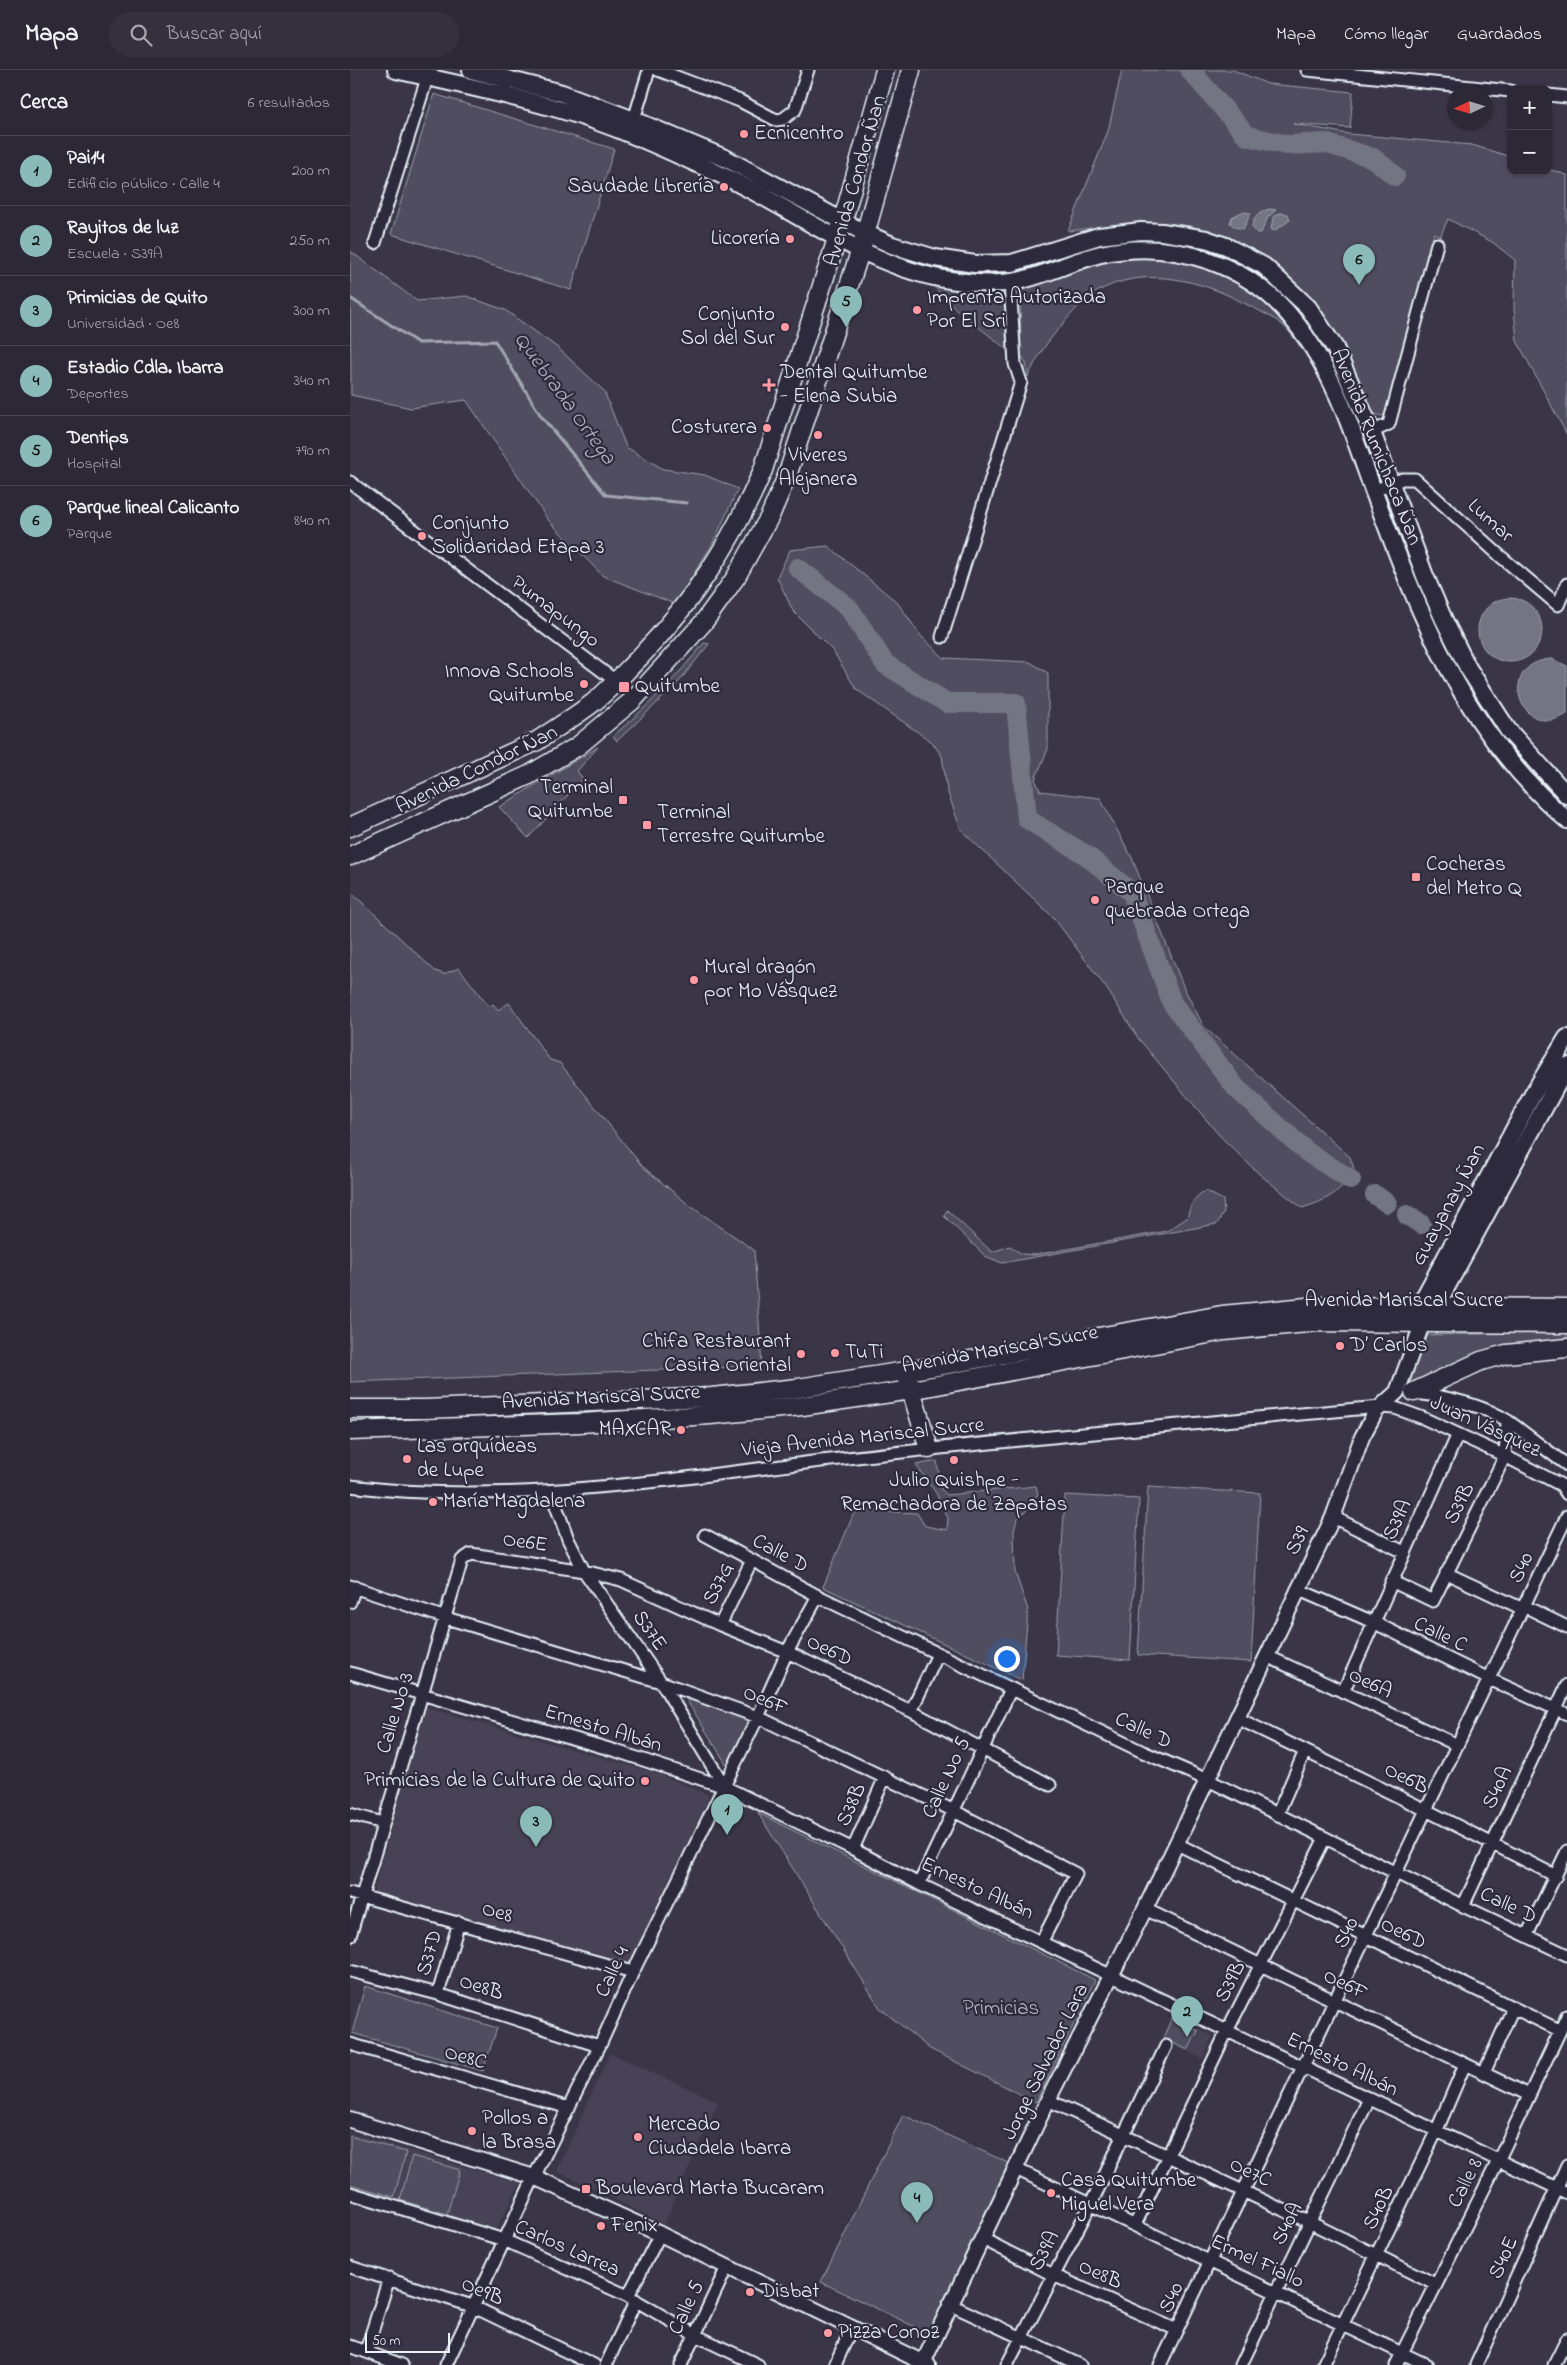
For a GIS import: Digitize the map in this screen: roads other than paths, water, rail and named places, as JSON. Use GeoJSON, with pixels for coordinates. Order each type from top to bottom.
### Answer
{"type":"FeatureCollection","features":[{"type":"Feature","properties":{"kind":"main road","name":"Avenida Rumichaca Ñan"},"geometry":{"type":"LineString","coordinates":[[396,70],[428,74],[632,128],[727,159],[843,220],[885,262],[931,277],[974,283],[1010,282],[1103,254],[1142,250],[1182,253],[1201,257],[1236,271],[1268,294],[1294,319],[1318,357],[1331,384],[1374,491],[1408,583],[1427,628],[1452,678],[1493,741],[1533,787],[1567,820]]}},
{"type":"Feature","properties":{"kind":"main road","name":"Avenida Rumichaca Ñan"},"geometry":{"type":"LineString","coordinates":[[470,70],[488,72],[562,93],[837,236],[901,248],[935,258],[994,264],[1012,263],[1091,238],[1119,232],[1162,232],[1206,239],[1244,255],[1264,266],[1308,307],[1335,348],[1372,432],[1425,576],[1468,668],[1508,730],[1567,795]]}},
{"type":"Feature","properties":{"kind":"main road","name":"Avenida Condor Ñan"},"geometry":{"type":"LineString","coordinates":[[350,827],[537,741],[594,702],[617,682],[686,606],[717,562],[748,505],[763,470],[843,220],[885,70]]}},
{"type":"Feature","properties":{"kind":"main road","name":"Avenida Condor Ñan"},"geometry":{"type":"LineString","coordinates":[[350,856],[529,775],[578,746],[633,700],[703,623],[736,577],[770,516],[786,476],[863,241],[911,70]]}},
{"type":"Feature","properties":{"kind":"main road"},"geometry":{"type":"LineString","coordinates":[[1182,253],[1185,235]]}},
{"type":"Feature","properties":{"kind":"main road","name":"Guayanay Ñan"},"geometry":{"type":"LineString","coordinates":[[1426,1312],[1533,1094],[1567,1038]]}},
{"type":"Feature","properties":{"kind":"main road","name":"Guayanay Ñan"},"geometry":{"type":"LineString","coordinates":[[1426,1312],[1567,1066]]}},
{"type":"Feature","properties":{"kind":"main road","name":"Avenida Mariscal Sucre"},"geometry":{"type":"LineString","coordinates":[[350,1409],[425,1409],[712,1397],[798,1388],[1248,1311],[1317,1306],[1546,1316],[1567,1324]]}},
{"type":"Feature","properties":{"kind":"main road","name":"Avenida Mariscal Sucre"},"geometry":{"type":"LineString","coordinates":[[1546,1316],[1567,1308]]}},
{"type":"Feature","properties":{"kind":"main road","name":"Avenida Mariscal Sucre"},"geometry":{"type":"LineString","coordinates":[[350,1431],[425,1430],[710,1416],[802,1406],[911,1390],[1224,1331],[1426,1312]]}},
{"type":"Feature","properties":{"kind":"main road"},"geometry":{"type":"LineString","coordinates":[[1042,1346],[1045,1365]]}},
{"type":"Feature","properties":{"kind":"main road"},"geometry":{"type":"LineString","coordinates":[[1406,1392],[1481,1361],[1506,1354],[1566,1348]]}},
{"type":"Feature","properties":{"kind":"main road"},"geometry":{"type":"LineString","coordinates":[[905,1371],[929,1449]]}},
{"type":"Feature","properties":{"kind":"street"},"geometry":{"type":"LineString","coordinates":[[632,128],[648,70]]}},
{"type":"Feature","properties":{"kind":"street"},"geometry":{"type":"LineString","coordinates":[[658,70],[740,101],[776,120],[783,119],[795,110],[808,70]]}},
{"type":"Feature","properties":{"kind":"street"},"geometry":{"type":"LineString","coordinates":[[1307,70],[1386,75],[1507,90]]}},
{"type":"Feature","properties":{"kind":"street"},"geometry":{"type":"LineString","coordinates":[[375,243],[428,74]]}},
{"type":"Feature","properties":{"kind":"street"},"geometry":{"type":"LineString","coordinates":[[1552,95],[1567,97]]}},
{"type":"Feature","properties":{"kind":"street"},"geometry":{"type":"LineString","coordinates":[[1372,432],[1390,424],[1437,244]]}},
{"type":"Feature","properties":{"kind":"street"},"geometry":{"type":"LineString","coordinates":[[942,637],[1022,382],[1015,364],[1010,282]]}},
{"type":"Feature","properties":{"kind":"street","name":"Lumar"},"geometry":{"type":"LineString","coordinates":[[1374,491],[1408,478],[1415,478],[1499,555],[1562,607],[1567,584]]}},
{"type":"Feature","properties":{"kind":"street","name":"Pumapungo"},"geometry":{"type":"LineString","coordinates":[[350,482],[617,682]]}},
{"type":"Feature","properties":{"kind":"street"},"geometry":{"type":"LineString","coordinates":[[1406,1392],[1426,1312]]}},
{"type":"Feature","properties":{"kind":"street","name":"S39"},"geometry":{"type":"LineString","coordinates":[[1208,1780],[1332,1517],[1362,1437],[1380,1406],[1406,1392]]}},
{"type":"Feature","properties":{"kind":"street","name":"Juan Vásquez"},"geometry":{"type":"LineString","coordinates":[[1406,1392],[1443,1396],[1482,1409],[1507,1421],[1567,1465]]}},
{"type":"Feature","properties":{"kind":"street","name":"Juan Vásquez"},"geometry":{"type":"LineString","coordinates":[[1380,1406],[1395,1408],[1423,1418],[1505,1456],[1561,1485],[1567,1494]]}},
{"type":"Feature","properties":{"kind":"street","name":"Vieja Avenida Mariscal Sucre"},"geometry":{"type":"LineString","coordinates":[[350,1486],[448,1494],[551,1492],[929,1449],[1380,1406]]}},
{"type":"Feature","properties":{"kind":"street","name":"S39B"},"geometry":{"type":"LineString","coordinates":[[1391,1581],[1433,1601],[1505,1456],[1507,1421]]}},
{"type":"Feature","properties":{"kind":"street","name":"S39A"},"geometry":{"type":"LineString","coordinates":[[1343,1692],[1458,1434]]}},
{"type":"Feature","properties":{"kind":"street","name":"S37E"},"geometry":{"type":"LineString","coordinates":[[551,1492],[568,1539],[584,1571],[661,1682],[725,1787]]}},
{"type":"Feature","properties":{"kind":"street","name":"S40"},"geometry":{"type":"LineString","coordinates":[[1160,2365],[1567,1516]]}},
{"type":"Feature","properties":{"kind":"street"},"geometry":{"type":"LineString","coordinates":[[1332,1517],[1404,1552]]}},
{"type":"Feature","properties":{"kind":"street","name":"Calle D"},"geometry":{"type":"LineString","coordinates":[[705,1535],[818,1596],[1143,1752],[1208,1780],[1396,1874],[1567,1955]]}},
{"type":"Feature","properties":{"kind":"street","name":"Oe6E"},"geometry":{"type":"LineString","coordinates":[[462,1560],[471,1554],[584,1571]]}},
{"type":"Feature","properties":{"kind":"street","name":"Calle No 3"},"geometry":{"type":"LineString","coordinates":[[350,1936],[462,1560]]}},
{"type":"Feature","properties":{"kind":"street","name":"S37G"},"geometry":{"type":"LineString","coordinates":[[720,1625],[752,1560]]}},
{"type":"Feature","properties":{"kind":"street","name":"Oe6D"},"geometry":{"type":"LineString","coordinates":[[584,1571],[621,1580],[720,1625],[787,1652],[911,1711],[1050,1785]]}},
{"type":"Feature","properties":{"kind":"street"},"geometry":{"type":"LineString","coordinates":[[1446,1573],[1567,1628]]}},
{"type":"Feature","properties":{"kind":"street"},"geometry":{"type":"LineString","coordinates":[[350,1602],[352,1586]]}},
{"type":"Feature","properties":{"kind":"street","name":"Oe6F"},"geometry":{"type":"LineString","coordinates":[[352,1586],[446,1618],[661,1682],[758,1717],[952,1810],[1076,1874],[1042,1941]]}},
{"type":"Feature","properties":{"kind":"street","name":"Calle C"},"geometry":{"type":"LineString","coordinates":[[1297,1589],[1373,1622],[1489,1679],[1567,1714]]}},
{"type":"Feature","properties":{"kind":"street","name":"Calle 4"},"geometry":{"type":"LineString","coordinates":[[446,2365],[534,2177],[725,1787],[787,1652],[818,1596]]}},
{"type":"Feature","properties":{"kind":"street"},"geometry":{"type":"LineString","coordinates":[[911,1711],[938,1654]]}},
{"type":"Feature","properties":{"kind":"street","name":"Oe6A"},"geometry":{"type":"LineString","coordinates":[[1267,1656],[1457,1745]]}},
{"type":"Feature","properties":{"kind":"street","name":"Ernesto Albán"},"geometry":{"type":"LineString","coordinates":[[350,1672],[616,1751],[725,1787],[853,1849],[919,1884],[1567,2193]]}},
{"type":"Feature","properties":{"kind":"street","name":"S40A"},"geometry":{"type":"LineString","coordinates":[[1463,1906],[1567,1686]]}},
{"type":"Feature","properties":{"kind":"street","name":"Calle No 5"},"geometry":{"type":"LineString","coordinates":[[919,1884],[1010,1689]]}},
{"type":"Feature","properties":{"kind":"street","name":"Oe6B"},"geometry":{"type":"LineString","coordinates":[[1237,1718],[1492,1844],[1561,1870]]}},
{"type":"Feature","properties":{"kind":"street"},"geometry":{"type":"LineString","coordinates":[[1278,1815],[1306,1751]]}},
{"type":"Feature","properties":{"kind":"street","name":"S38B"},"geometry":{"type":"LineString","coordinates":[[853,1849],[885,1777]]}},
{"type":"Feature","properties":{"kind":"street","name":"Jorge Salvador Lara"},"geometry":{"type":"LineString","coordinates":[[924,2364],[949,2304],[1048,2100],[1146,1909],[1208,1780]]}},
{"type":"Feature","properties":{"kind":"street"},"geometry":{"type":"LineString","coordinates":[[350,1814],[384,1823]]}},
{"type":"Feature","properties":{"kind":"street","name":"S39B"},"geometry":{"type":"LineString","coordinates":[[1134,2225],[1227,2031],[1325,1838]]}},
{"type":"Feature","properties":{"kind":"street","name":"Oe6D"},"geometry":{"type":"LineString","coordinates":[[1178,1844],[1513,2008],[1561,2035]]}},
{"type":"Feature","properties":{"kind":"street"},"geometry":{"type":"LineString","coordinates":[[1527,1935],[1561,1870],[1567,1851]]}},
{"type":"Feature","properties":{"kind":"street","name":"Oe8"},"geometry":{"type":"LineString","coordinates":[[350,1893],[633,1972]]}},
{"type":"Feature","properties":{"kind":"street","name":"Oe6F"},"geometry":{"type":"LineString","coordinates":[[1146,1909],[1529,2095]]}},
{"type":"Feature","properties":{"kind":"street","name":"S37D"},"geometry":{"type":"LineString","coordinates":[[438,1994],[459,1922]]}},
{"type":"Feature","properties":{"kind":"street","name":"Oe8B"},"geometry":{"type":"LineString","coordinates":[[350,1971],[438,1994],[599,2046]]}},
{"type":"Feature","properties":{"kind":"street"},"geometry":{"type":"LineString","coordinates":[[1484,2073],[1513,2008]]}},
{"type":"Feature","properties":{"kind":"street","name":"Calle 8"},"geometry":{"type":"LineString","coordinates":[[1396,2365],[1529,2095],[1561,2035],[1567,2016]]}},
{"type":"Feature","properties":{"kind":"street","name":"Oe8C"},"geometry":{"type":"LineString","coordinates":[[350,2044],[569,2108]]}},
{"type":"Feature","properties":{"kind":"street","name":"S39A"},"geometry":{"type":"LineString","coordinates":[[1007,2365],[1091,2204],[1166,2046]]}},
{"type":"Feature","properties":{"kind":"street","name":"S40B"},"geometry":{"type":"LineString","coordinates":[[1323,2365],[1436,2132],[1465,2064]]}},
{"type":"Feature","properties":{"kind":"street","name":"S40A"},"geometry":{"type":"LineString","coordinates":[[1241,2365],[1369,2099]]}},
{"type":"Feature","properties":{"kind":"street","name":"Oe7C"},"geometry":{"type":"LineString","coordinates":[[1048,2100],[1309,2222],[1436,2284]]}},
{"type":"Feature","properties":{"kind":"street"},"geometry":{"type":"LineString","coordinates":[[350,2120],[534,2177],[660,2234],[924,2364]]}},
{"type":"Feature","properties":{"kind":"street","name":"S40E"},"geometry":{"type":"LineString","coordinates":[[1476,2365],[1567,2166]]}},
{"type":"Feature","properties":{"kind":"street","name":"Ermel Fiallo"},"geometry":{"type":"LineString","coordinates":[[1016,2169],[1426,2365]]}},
{"type":"Feature","properties":{"kind":"street","name":"Carlos Larrea"},"geometry":{"type":"LineString","coordinates":[[350,2193],[504,2240],[632,2298],[695,2335],[757,2365]]}},
{"type":"Feature","properties":{"kind":"street"},"geometry":{"type":"LineString","coordinates":[[606,2365],[660,2234]]}},
{"type":"Feature","properties":{"kind":"street","name":"Oe8B"},"geometry":{"type":"LineString","coordinates":[[982,2238],[1053,2275],[1178,2330]]}},
{"type":"Feature","properties":{"kind":"street","name":"Oe9B"},"geometry":{"type":"LineString","coordinates":[[350,2267],[472,2306],[594,2365]]}},
{"type":"Feature","properties":{"kind":"street","name":"Calle 5"},"geometry":{"type":"LineString","coordinates":[[681,2365],[727,2267]]}},
{"type":"Feature","properties":{"kind":"street"},"geometry":{"type":"LineString","coordinates":[[366,2351],[389,2278]]}},
{"type":"Feature","properties":{"kind":"street"},"geometry":{"type":"LineString","coordinates":[[949,2304],[1080,2365]]}},
{"type":"Feature","properties":{"kind":"street"},"geometry":{"type":"LineString","coordinates":[[834,2365],[852,2327]]}},
{"type":"Feature","properties":{"kind":"street"},"geometry":{"type":"LineString","coordinates":[[1554,2365],[1567,2339]]}},
{"type":"Feature","properties":{"kind":"street"},"geometry":{"type":"LineString","coordinates":[[350,2346],[402,2365]]}},
{"type":"Feature","properties":{"kind":"water"},"geometry":{"type":"Polygon","coordinates":[[[1276,210],[1268,217],[1261,233],[1257,233],[1252,227],[1255,217],[1263,211],[1276,210]]]}},
{"type":"Feature","properties":{"kind":"water"},"geometry":{"type":"Polygon","coordinates":[[[1242,212],[1251,213],[1243,229],[1235,227],[1230,223],[1232,217],[1242,212]]]}},
{"type":"Feature","properties":{"kind":"water"},"geometry":{"type":"Polygon","coordinates":[[[1280,213],[1288,214],[1290,220],[1274,231],[1271,229],[1273,217],[1280,213]]]}},
{"type":"Feature","properties":{"kind":"water"},"geometry":{"type":"Polygon","coordinates":[[[1510,598],[1522,601],[1533,607],[1539,618],[1542,630],[1539,642],[1533,653],[1522,659],[1510,662],[1498,659],[1487,653],[1481,642],[1478,630],[1481,618],[1487,607],[1498,601],[1510,598]]]}},
{"type":"Feature","properties":{"kind":"water"},"geometry":{"type":"Polygon","coordinates":[[[1552,659],[1567,666],[1567,714],[1550,720],[1537,718],[1526,710],[1520,698],[1519,685],[1523,673],[1534,663],[1552,659]]]}},
{"type":"Feature","properties":{"kind":"waterway"},"geometry":{"type":"LineString","coordinates":[[1190,70],[1247,136],[1287,145],[1325,143],[1373,158],[1395,176]]}},
{"type":"Feature","properties":{"kind":"waterway","name":"Quebrada Ortega"},"geometry":{"type":"LineString","coordinates":[[350,298],[418,343],[495,341],[541,416],[606,495],[687,503]]}},
{"type":"Feature","properties":{"kind":"waterway","name":"Quebrada Ortega"},"geometry":{"type":"LineString","coordinates":[[798,568],[849,608],[885,664],[947,703],[1016,703],[1027,819],[1086,855],[1132,893],[1172,1003],[1236,1088],[1307,1152],[1351,1180]]}},
{"type":"Feature","properties":{"kind":"waterway","name":"Quebrada Ortega"},"geometry":{"type":"LineString","coordinates":[[1375,1195],[1387,1203]]}},
{"type":"Feature","properties":{"kind":"waterway","name":"Quebrada Ortega"},"geometry":{"type":"LineString","coordinates":[[1407,1215],[1421,1224]]}},
{"type":"Feature","properties":{"kind":"place","name":"Ecnicentro"},"geometry":{"type":"Point","coordinates":[744,134]}},
{"type":"Feature","properties":{"kind":"place","name":"Saudade Librería"},"geometry":{"type":"Point","coordinates":[724,187]}},
{"type":"Feature","properties":{"kind":"place","name":"Licorería"},"geometry":{"type":"Point","coordinates":[790,239]}},
{"type":"Feature","properties":{"kind":"place","name":"Parque lineal Calicanto"},"geometry":{"type":"Point","coordinates":[1359,285]}},
{"type":"Feature","properties":{"kind":"place","name":"Imprenta Autorizada Por El Sri"},"geometry":{"type":"Point","coordinates":[917,310]}},
{"type":"Feature","properties":{"kind":"place","name":"Conjunto Sol del Sur"},"geometry":{"type":"Point","coordinates":[785,327]}},
{"type":"Feature","properties":{"kind":"place","name":"Dentips"},"geometry":{"type":"Point","coordinates":[846,327]}},
{"type":"Feature","properties":{"kind":"place","name":"Dental Quitumbe - Elena Subia"},"geometry":{"type":"Point","coordinates":[769,385]}},
{"type":"Feature","properties":{"kind":"place","name":"Costurera"},"geometry":{"type":"Point","coordinates":[767,428]}},
{"type":"Feature","properties":{"kind":"place","name":"Viveres Alejanera"},"geometry":{"type":"Point","coordinates":[818,435]}},
{"type":"Feature","properties":{"kind":"place","name":"Conjunto Solidaridad Etapa 3"},"geometry":{"type":"Point","coordinates":[422,536]}},
{"type":"Feature","properties":{"kind":"place","name":"Innova Schools Quitumbe"},"geometry":{"type":"Point","coordinates":[584,684]}},
{"type":"Feature","properties":{"kind":"place","name":"Quitumbe"},"geometry":{"type":"Point","coordinates":[624,687]}},
{"type":"Feature","properties":{"kind":"place","name":"Terminal Quitumbe"},"geometry":{"type":"Point","coordinates":[623,800]}},
{"type":"Feature","properties":{"kind":"place","name":"Terminal Terrestre Quitumbe"},"geometry":{"type":"Point","coordinates":[647,825]}},
{"type":"Feature","properties":{"kind":"place","name":"Cocheras del Metro Q"},"geometry":{"type":"Point","coordinates":[1416,877]}},
{"type":"Feature","properties":{"kind":"place","name":"Parque quebrada Ortega"},"geometry":{"type":"Point","coordinates":[1095,900]}},
{"type":"Feature","properties":{"kind":"place","name":"Mural dragón por Mo Vásquez"},"geometry":{"type":"Point","coordinates":[694,980]}},
{"type":"Feature","properties":{"kind":"place","name":"D’ Carlos"},"geometry":{"type":"Point","coordinates":[1340,1346]}},
{"type":"Feature","properties":{"kind":"place","name":"TuTi"},"geometry":{"type":"Point","coordinates":[835,1353]}},
{"type":"Feature","properties":{"kind":"place","name":"Chifa Restaurant Casita Oriental"},"geometry":{"type":"Point","coordinates":[801,1354]}},
{"type":"Feature","properties":{"kind":"place","name":"MAXCAR"},"geometry":{"type":"Point","coordinates":[681,1430]}},
{"type":"Feature","properties":{"kind":"place","name":"Las orquídeas de Lupe"},"geometry":{"type":"Point","coordinates":[407,1459]}},
{"type":"Feature","properties":{"kind":"place","name":"Julio Quishpe - Remachadora de Zapatas"},"geometry":{"type":"Point","coordinates":[954,1460]}},
{"type":"Feature","properties":{"kind":"place","name":"María Magdalena"},"geometry":{"type":"Point","coordinates":[433,1502]}},
{"type":"Feature","properties":{"kind":"place","name":"Primicias de la Cultura de Quito"},"geometry":{"type":"Point","coordinates":[645,1781]}},
{"type":"Feature","properties":{"kind":"place","name":"Pai14"},"geometry":{"type":"Point","coordinates":[727,1835]}},
{"type":"Feature","properties":{"kind":"place","name":"Primicias de Quito"},"geometry":{"type":"Point","coordinates":[536,1847]}},
{"type":"Feature","properties":{"kind":"place","name":"Rayitos de luz"},"geometry":{"type":"Point","coordinates":[1187,2037]}},
{"type":"Feature","properties":{"kind":"place","name":"Pollos a la Brasa"},"geometry":{"type":"Point","coordinates":[472,2131]}},
{"type":"Feature","properties":{"kind":"place","name":"Mercado Ciudadela Ibarra"},"geometry":{"type":"Point","coordinates":[638,2137]}},
{"type":"Feature","properties":{"kind":"place","name":"Boulevard Marta Bucaram"},"geometry":{"type":"Point","coordinates":[586,2189]}},
{"type":"Feature","properties":{"kind":"place","name":"Casa Quitumbe Miguel Vera"},"geometry":{"type":"Point","coordinates":[1051,2193]}},
{"type":"Feature","properties":{"kind":"place","name":"Estadio Cdla. Ibarra"},"geometry":{"type":"Point","coordinates":[917,2223]}},
{"type":"Feature","properties":{"kind":"place","name":"Fenix"},"geometry":{"type":"Point","coordinates":[601,2226]}},
{"type":"Feature","properties":{"kind":"place","name":"Disbat"},"geometry":{"type":"Point","coordinates":[750,2292]}},
{"type":"Feature","properties":{"kind":"place","name":"Pizza Conoz"},"geometry":{"type":"Point","coordinates":[828,2333]}},
{"type":"Feature","properties":{"kind":"park label","name":"Primicias"},"geometry":{"type":"Point","coordinates":[1001,2009]}}]}
